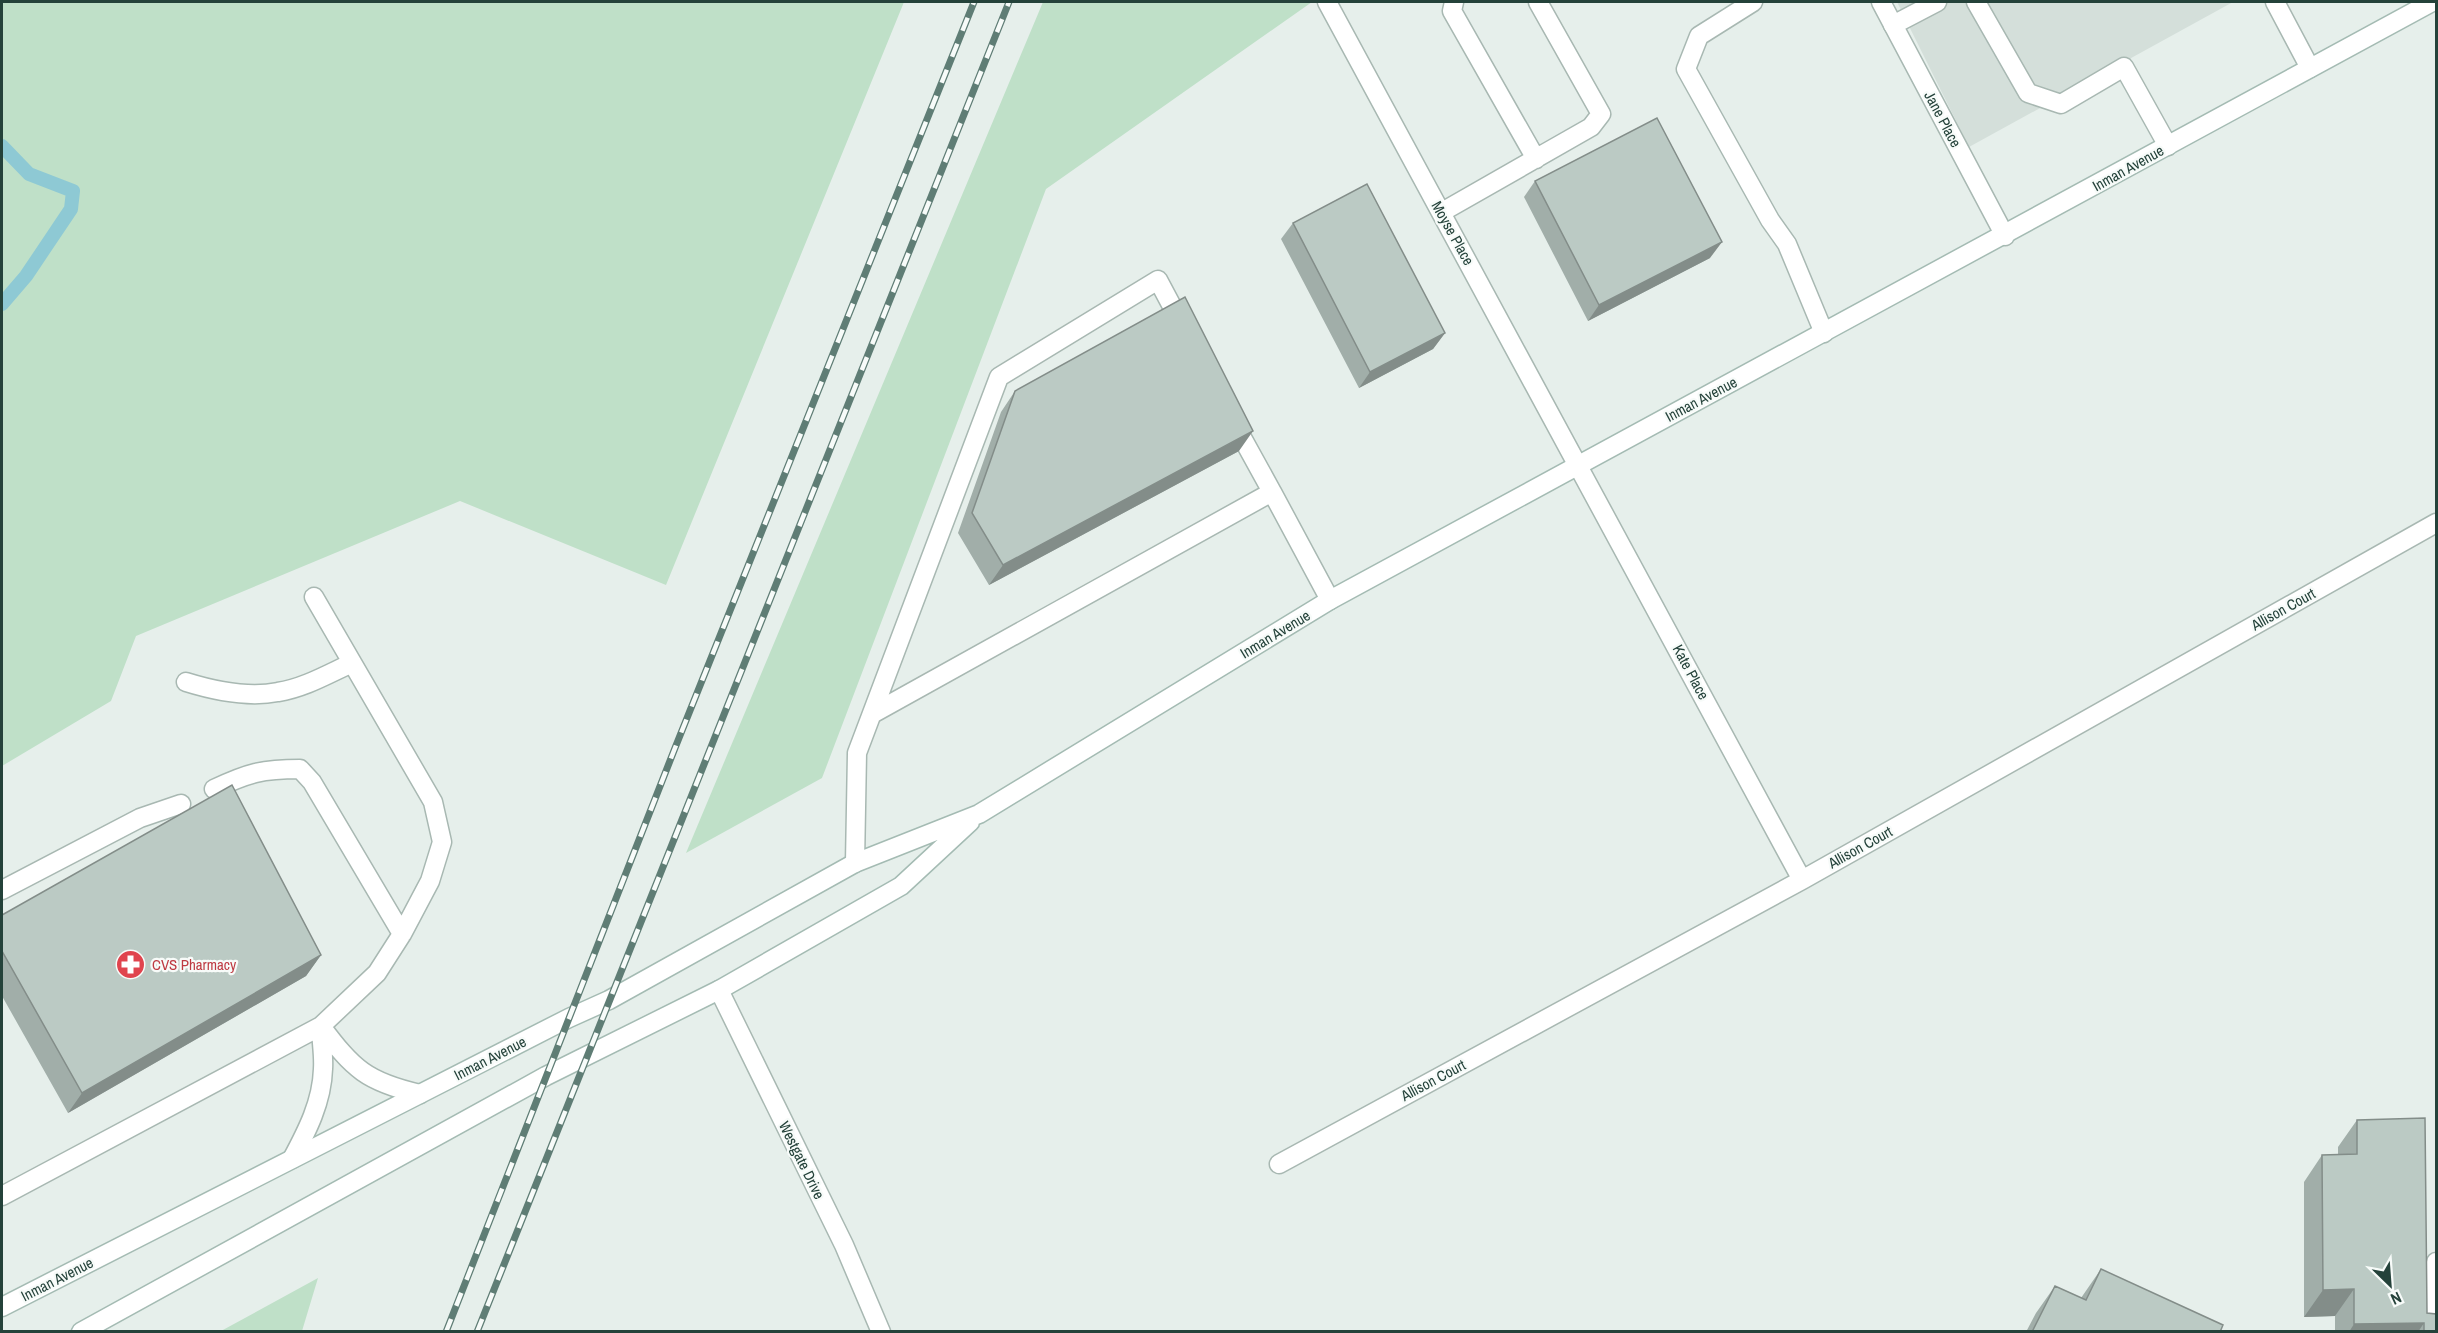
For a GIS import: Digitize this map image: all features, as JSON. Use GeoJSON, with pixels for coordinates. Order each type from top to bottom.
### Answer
{"type":"FeatureCollection","features":[{"type":"Feature","properties":{"kind":"main road","name":"Moyse Place"},"geometry":{"type":"LineString","coordinates":[[1327,2],[1579,465]]}},
{"type":"Feature","properties":{"kind":"main road"},"geometry":{"type":"LineString","coordinates":[[1454,2],[1452,11],[1536,159]]}},
{"type":"Feature","properties":{"kind":"main road"},"geometry":{"type":"LineString","coordinates":[[1442,212],[1591,127],[1601,114],[1538,2]]}},
{"type":"Feature","properties":{"kind":"main road"},"geometry":{"type":"LineString","coordinates":[[1750,2],[1699,36],[1686,69],[1770,220],[1787,244],[1824,333]]}},
{"type":"Feature","properties":{"kind":"main road","name":"Jane Place"},"geometry":{"type":"LineString","coordinates":[[1881,2],[2005,236]]}},
{"type":"Feature","properties":{"kind":"main road"},"geometry":{"type":"LineString","coordinates":[[1893,25],[1937,2]]}},
{"type":"Feature","properties":{"kind":"main road"},"geometry":{"type":"LineString","coordinates":[[1976,2],[2028,93],[2061,104],[2124,67],[2168,146]]}},
{"type":"Feature","properties":{"kind":"main road"},"geometry":{"type":"LineString","coordinates":[[2276,2],[2310,68]]}},
{"type":"Feature","properties":{"kind":"main road","name":"Inman Avenue"},"geometry":{"type":"LineString","coordinates":[[2,1307],[569,1018],[609,1000],[855,863],[979,814],[1330,600],[2005,236],[2432,2]]}},
{"type":"Feature","properties":{"kind":"main road"},"geometry":{"type":"LineString","coordinates":[[855,863],[857,753],[999,377],[1158,280],[1190,341]]}},
{"type":"Feature","properties":{"kind":"main road"},"geometry":{"type":"LineString","coordinates":[[1228,412],[1330,600]]}},
{"type":"Feature","properties":{"kind":"main road","name":"Kate Place"},"geometry":{"type":"LineString","coordinates":[[1579,465],[1802,880]]}},
{"type":"Feature","properties":{"kind":"main road"},"geometry":{"type":"LineString","coordinates":[[874,713],[1272,492]]}},
{"type":"Feature","properties":{"kind":"main road","name":"Allison Court"},"geometry":{"type":"LineString","coordinates":[[1279,1164],[1802,880],[2436,523]]}},
{"type":"Feature","properties":{"kind":"main road"},"geometry":{"type":"LineString","coordinates":[[2,1196],[321,1026],[377,972],[402,934],[430,881],[442,842],[433,802],[314,597]]}},
{"type":"Feature","properties":{"kind":"main road"},"geometry":{"type":"LineString","coordinates":[[186,682],[209,689],[238,693],[278,692],[305,684],[352,663]]}},
{"type":"Feature","properties":{"kind":"main road"},"geometry":{"type":"LineString","coordinates":[[214,789],[248,773],[300,769],[312,782],[402,934]]}},
{"type":"Feature","properties":{"kind":"main road"},"geometry":{"type":"LineString","coordinates":[[2,890],[140,818],[182,804]]}},
{"type":"Feature","properties":{"kind":"main road","name":"Inman Avenue"},"geometry":{"type":"LineString","coordinates":[[81,1332],[546,1076],[718,990],[901,886],[979,814]]}},
{"type":"Feature","properties":{"kind":"main road","name":"Westgate Drive"},"geometry":{"type":"LineString","coordinates":[[718,990],[844,1245],[880,1332]]}},
{"type":"Feature","properties":{"kind":"main road"},"geometry":{"type":"LineString","coordinates":[[321,1026],[341,1053],[359,1071],[375,1081],[420,1094]]}},
{"type":"Feature","properties":{"kind":"main road"},"geometry":{"type":"LineString","coordinates":[[292,1159],[316,1108],[323,1070],[321,1026]]}},
{"type":"Feature","properties":{"kind":"main road"},"geometry":{"type":"LineString","coordinates":[[2436,1262],[2434,1316],[2436,1317]]}},
{"type":"Feature","properties":{"kind":"shaded area"},"geometry":{"type":"Polygon","coordinates":[[[1897,2],[2233,2],[1969,147],[1897,2]]]}},
{"type":"Feature","properties":{"kind":"green space"},"geometry":{"type":"Polygon","coordinates":[[[2,2],[904,2],[666,585],[460,501],[136,636],[111,701],[2,766],[2,2]]]}},
{"type":"Feature","properties":{"kind":"green space"},"geometry":{"type":"Polygon","coordinates":[[[1043,2],[1312,2],[1046,189],[822,778],[686,853],[1043,2]]]}},
{"type":"Feature","properties":{"kind":"green space"},"geometry":{"type":"Polygon","coordinates":[[[318,1278],[302,1331],[221,1331],[318,1278]]]}},
{"type":"Feature","properties":{"kind":"building"},"geometry":{"type":"Polygon","coordinates":[[[1657,118],[1722,242],[1599,305],[1535,181],[1657,118]]]}},
{"type":"Feature","properties":{"kind":"building"},"geometry":{"type":"Polygon","coordinates":[[[1367,184],[1445,333],[1370,372],[1293,223],[1367,184]]]}},
{"type":"Feature","properties":{"kind":"building"},"geometry":{"type":"Polygon","coordinates":[[[1185,297],[1253,431],[1003,565],[972,513],[1015,391],[1185,297]]]}},
{"type":"Feature","properties":{"kind":"building"},"geometry":{"type":"Polygon","coordinates":[[[232,785],[321,955],[82,1093],[2,951],[2,915],[232,785]]]}},
{"type":"Feature","properties":{"kind":"building"},"geometry":{"type":"Polygon","coordinates":[[[2425,1118],[2427,1313],[2436,1314],[2436,1332],[2424,1332],[2424,1323],[2354,1324],[2354,1289],[2323,1290],[2322,1155],[2357,1154],[2357,1120],[2425,1118]]]}},
{"type":"Feature","properties":{"kind":"building"},"geometry":{"type":"Polygon","coordinates":[[[2101,1269],[2223,1325],[2220,1332],[2032,1332],[2055,1286],[2086,1300],[2101,1269]]]}},
{"type":"Feature","properties":{"kind":"waterway"},"geometry":{"type":"LineString","coordinates":[[2,146],[29,174],[73,191],[71,209],[26,276],[2,304]]}},
{"type":"Feature","properties":{"kind":"railway"},"geometry":{"type":"LineString","coordinates":[[446,1332],[675,748],[974,2]]}},
{"type":"Feature","properties":{"kind":"railway"},"geometry":{"type":"LineString","coordinates":[[477,1332],[1009,2]]}},
{"type":"Feature","properties":{"kind":"place","name":"CVS Pharmacy"},"geometry":{"type":"Point","coordinates":[131,964]}}]}
